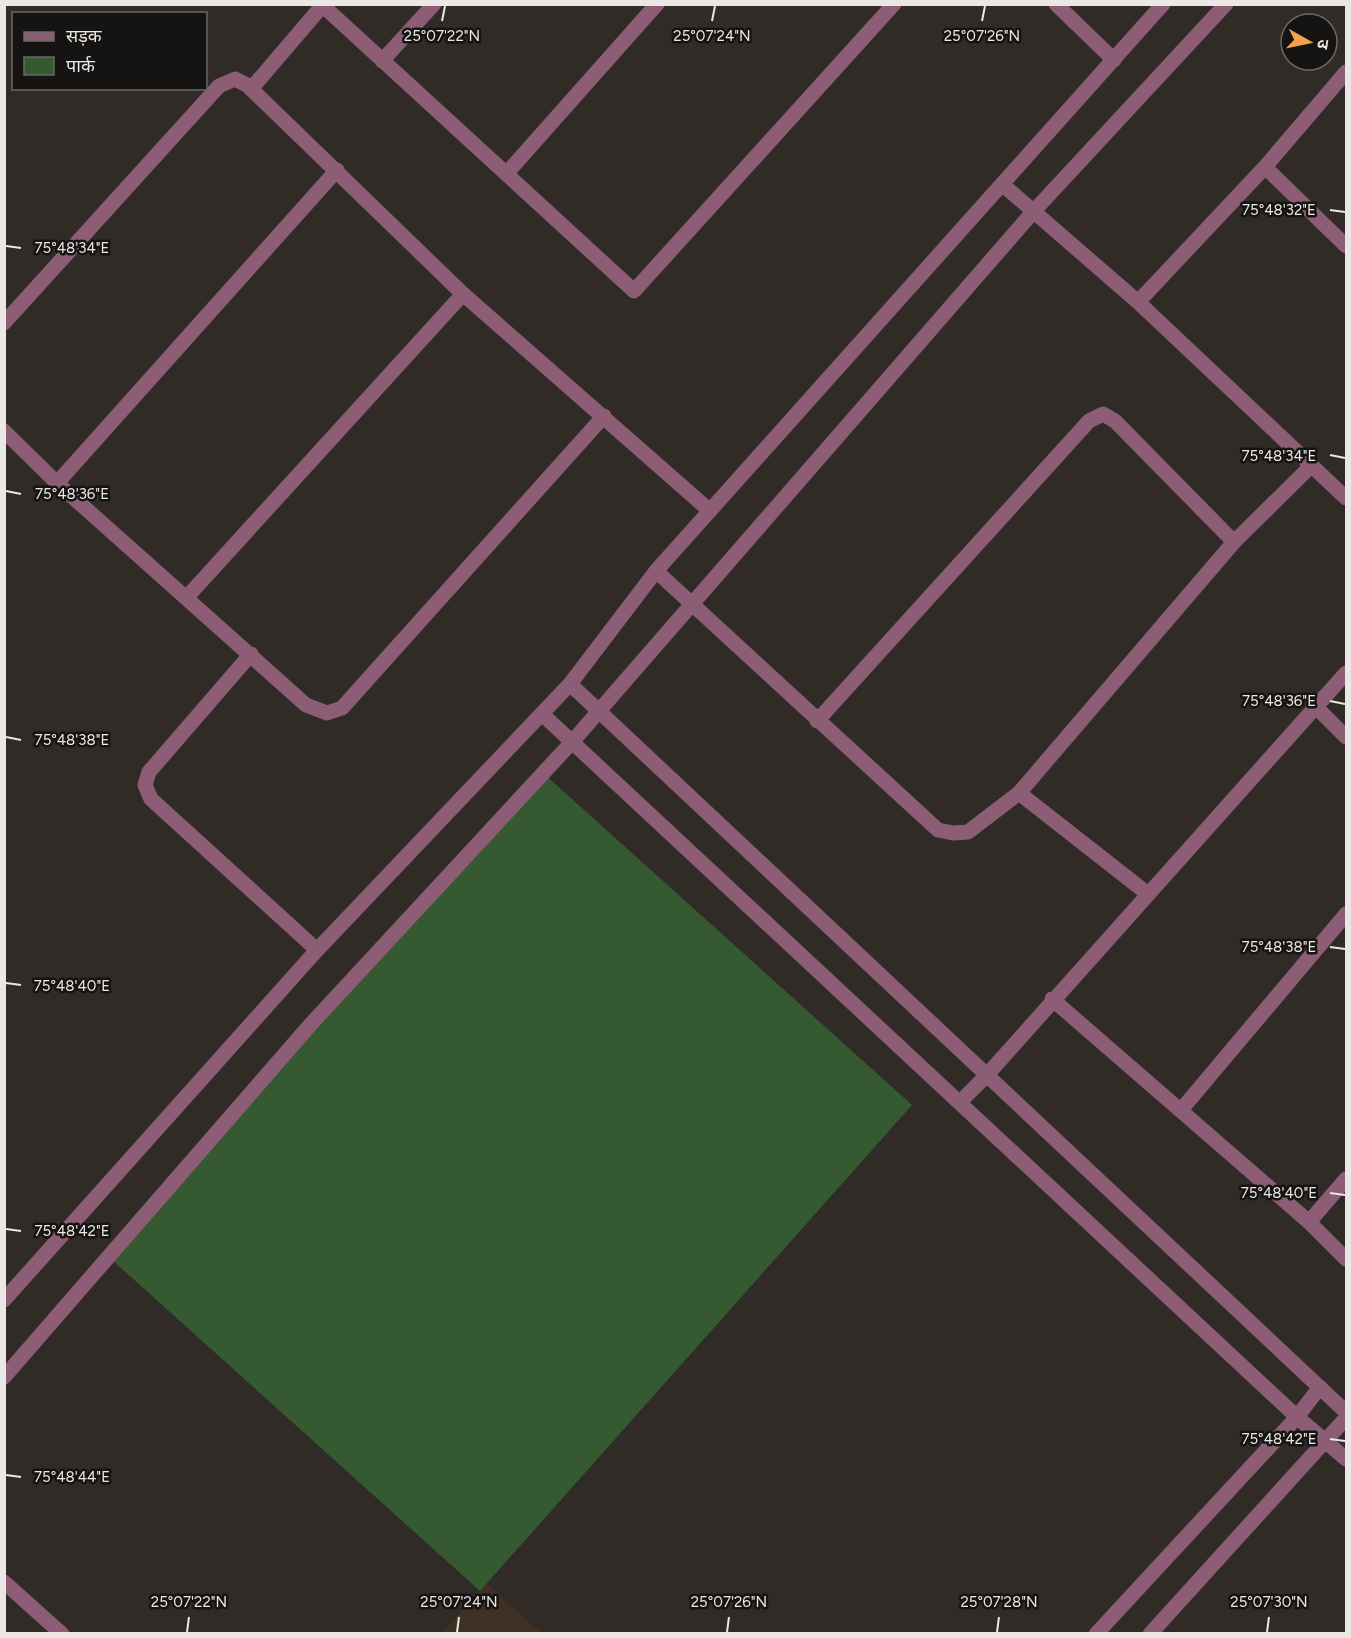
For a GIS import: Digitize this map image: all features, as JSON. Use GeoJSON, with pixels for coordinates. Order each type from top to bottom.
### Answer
{"type":"FeatureCollection","features":[{"type":"Feature","properties":{"kind":"street"},"geometry":{"type":"LineString","coordinates":[[382,61],[434,4]]}},
{"type":"Feature","properties":{"kind":"street"},"geometry":{"type":"LineString","coordinates":[[506,174],[657,4]]}},
{"type":"Feature","properties":{"kind":"street"},"geometry":{"type":"LineString","coordinates":[[251,89],[321,5],[634,291],[894,4]]}},
{"type":"Feature","properties":{"kind":"street"},"geometry":{"type":"LineString","coordinates":[[1056,4],[1114,60]]}},
{"type":"Feature","properties":{"kind":"street"},"geometry":{"type":"LineString","coordinates":[[4,1300],[317,950],[570,684],[656,571],[1163,4]]}},
{"type":"Feature","properties":{"kind":"street"},"geometry":{"type":"LineString","coordinates":[[4,1377],[311,1024],[572,742],[1033,212],[1226,4]]}},
{"type":"Feature","properties":{"kind":"street"},"geometry":{"type":"LineString","coordinates":[[1138,302],[1265,167],[1346,73]]}},
{"type":"Feature","properties":{"kind":"street"},"geometry":{"type":"LineString","coordinates":[[4,323],[219,86],[235,80],[251,89],[463,294],[710,511]]}},
{"type":"Feature","properties":{"kind":"street"},"geometry":{"type":"LineString","coordinates":[[1265,167],[1347,246]]}},
{"type":"Feature","properties":{"kind":"street"},"geometry":{"type":"LineString","coordinates":[[57,483],[337,170]]}},
{"type":"Feature","properties":{"kind":"street"},"geometry":{"type":"LineString","coordinates":[[1002,184],[1138,302],[1347,498]]}},
{"type":"Feature","properties":{"kind":"street"},"geometry":{"type":"LineString","coordinates":[[187,597],[463,294]]}},
{"type":"Feature","properties":{"kind":"street"},"geometry":{"type":"LineString","coordinates":[[818,721],[1089,421],[1103,414],[1115,422],[1234,542]]}},
{"type":"Feature","properties":{"kind":"street"},"geometry":{"type":"LineString","coordinates":[[4,431],[57,483],[306,705],[327,713],[342,708],[604,416]]}},
{"type":"Feature","properties":{"kind":"street"},"geometry":{"type":"LineString","coordinates":[[656,571],[938,830],[953,834],[969,832],[1020,793],[1234,542],[1311,466]]}},
{"type":"Feature","properties":{"kind":"street"},"geometry":{"type":"LineString","coordinates":[[251,654],[149,772],[145,785],[151,799],[317,950]]}},
{"type":"Feature","properties":{"kind":"street"},"geometry":{"type":"LineString","coordinates":[[960,1102],[986,1076],[1052,999],[1347,673]]}},
{"type":"Feature","properties":{"kind":"street"},"geometry":{"type":"LineString","coordinates":[[570,684],[1347,1412]]}},
{"type":"Feature","properties":{"kind":"street"},"geometry":{"type":"LineString","coordinates":[[1316,707],[1347,737]]}},
{"type":"Feature","properties":{"kind":"street"},"geometry":{"type":"LineString","coordinates":[[542,714],[1297,1417],[1347,1458]]}},
{"type":"Feature","properties":{"kind":"street"},"geometry":{"type":"LineString","coordinates":[[1020,793],[1148,894]]}},
{"type":"Feature","properties":{"kind":"street"},"geometry":{"type":"LineString","coordinates":[[1181,1110],[1347,914]]}},
{"type":"Feature","properties":{"kind":"street"},"geometry":{"type":"LineString","coordinates":[[1052,999],[1309,1222],[1347,1259]]}},
{"type":"Feature","properties":{"kind":"street"},"geometry":{"type":"LineString","coordinates":[[1309,1222],[1347,1179]]}},
{"type":"Feature","properties":{"kind":"street"},"geometry":{"type":"LineString","coordinates":[[1096,1634],[1297,1417],[1320,1387]]}},
{"type":"Feature","properties":{"kind":"street"},"geometry":{"type":"LineString","coordinates":[[1150,1634],[1347,1418]]}},
{"type":"Feature","properties":{"kind":"street"},"geometry":{"type":"LineString","coordinates":[[4,1582],[62,1634]]}},
{"type":"Feature","properties":{"kind":"shaded area"},"geometry":{"type":"Polygon","coordinates":[[[486,1583],[542,1633],[441,1634],[486,1583]]]}},
{"type":"Feature","properties":{"kind":"green space"},"geometry":{"type":"Polygon","coordinates":[[[543,773],[912,1105],[480,1591],[111,1259],[543,773]]]}}]}
